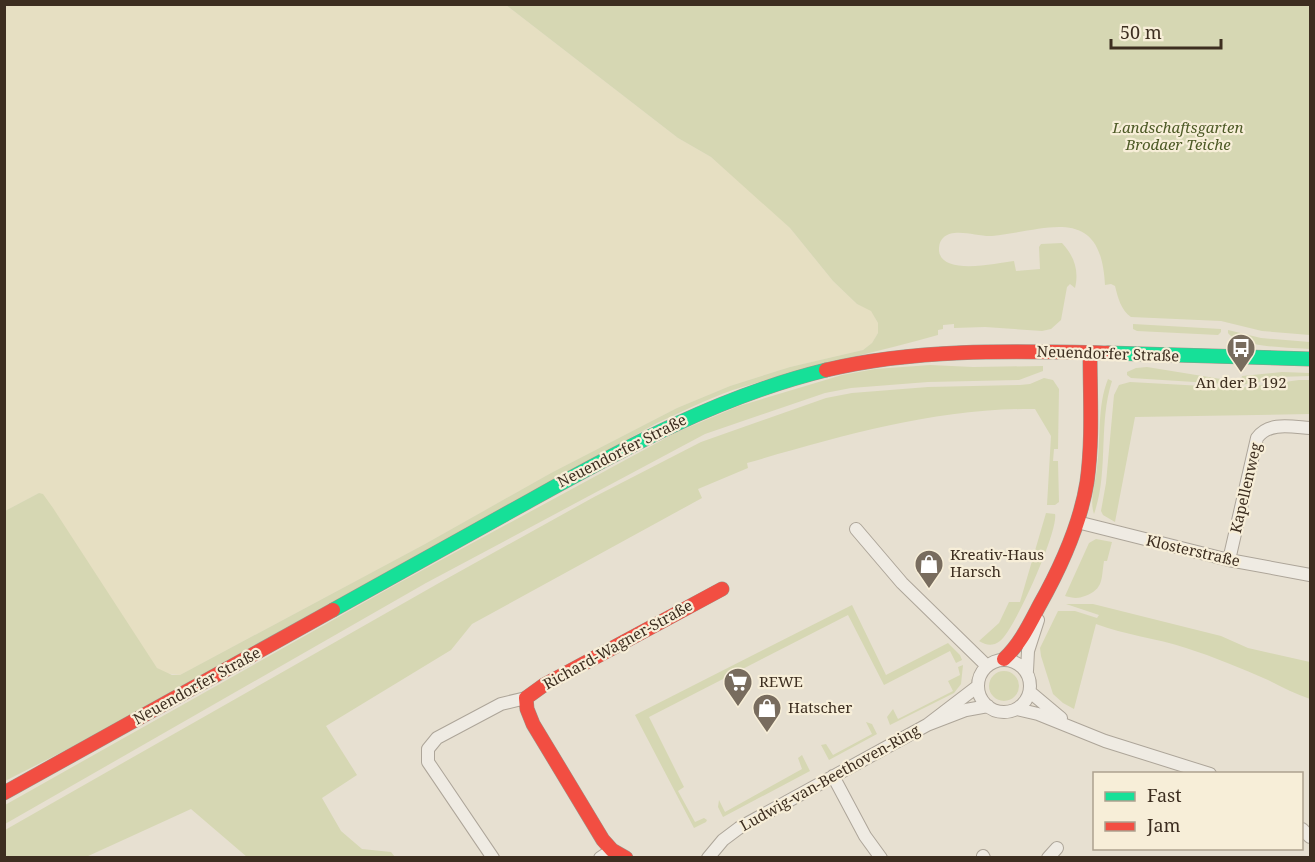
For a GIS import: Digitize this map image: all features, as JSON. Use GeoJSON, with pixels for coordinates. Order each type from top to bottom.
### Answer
{"type":"FeatureCollection","features":[{"type":"Feature","properties":{"kind":"main road","name":"Neuendorfer Straße"},"geometry":{"type":"LineString","coordinates":[[4,793],[486,524],[651,435],[703,410],[792,379],[844,366],[886,359],[1006,352],[1311,359]]}},
{"type":"Feature","properties":{"kind":"main road"},"geometry":{"type":"LineString","coordinates":[[1004,659],[1022,640],[1044,598],[1077,522],[1086,482],[1090,353]]}},
{"type":"Feature","properties":{"kind":"main road","name":"Richard-Wagner-Straße"},"geometry":{"type":"LineString","coordinates":[[626,858],[612,850],[603,840],[533,723],[526,698],[544,685],[722,589]]}},
{"type":"Feature","properties":{"kind":"street","name":"Kapellenweg"},"geometry":{"type":"LineString","coordinates":[[1229,560],[1257,438],[1261,432],[1276,426],[1311,428]]}},
{"type":"Feature","properties":{"kind":"street","name":"Klosterstraße"},"geometry":{"type":"LineString","coordinates":[[1077,522],[1229,560],[1311,575]]}},
{"type":"Feature","properties":{"kind":"street"},"geometry":{"type":"LineString","coordinates":[[855,529],[902,583],[987,666],[1004,659],[1019,663],[1027,672],[1031,683],[1030,692],[1024,704],[1017,709]]}},
{"type":"Feature","properties":{"kind":"street"},"geometry":{"type":"LineString","coordinates":[[1027,672],[1030,644],[1044,598]]}},
{"type":"Feature","properties":{"kind":"street","name":"Ludwig-van-Beethoven-Ring"},"geometry":{"type":"LineString","coordinates":[[927,725],[978,686],[981,673],[987,666]]}},
{"type":"Feature","properties":{"kind":"street"},"geometry":{"type":"LineString","coordinates":[[978,686],[980,696],[988,706]]}},
{"type":"Feature","properties":{"kind":"street","name":"Ludwig-van-Beethoven-Ring"},"geometry":{"type":"LineString","coordinates":[[1030,692],[1043,705],[1076,729]]}},
{"type":"Feature","properties":{"kind":"street"},"geometry":{"type":"LineString","coordinates":[[493,858],[428,762],[428,749],[436,738],[501,704],[526,698]]}},
{"type":"Feature","properties":{"kind":"street","name":"Ludwig-van-Beethoven-Ring"},"geometry":{"type":"LineString","coordinates":[[708,858],[723,840],[739,828],[833,776],[927,725],[966,710],[988,706],[1002,712],[1017,709],[1038,714],[1105,741],[1204,772]]}},
{"type":"Feature","properties":{"kind":"street"},"geometry":{"type":"LineString","coordinates":[[833,776],[865,836],[880,858]]}},
{"type":"Feature","properties":{"kind":"street"},"geometry":{"type":"LineString","coordinates":[[600,858],[612,850]]}},
{"type":"Feature","properties":{"kind":"shaded area"},"geometry":{"type":"Polygon","coordinates":[[[5,5],[506,5],[678,138],[711,157],[765,204],[790,228],[833,281],[857,304],[871,310],[878,323],[878,333],[872,343],[863,350],[790,367],[730,386],[677,408],[551,473],[425,544],[180,675],[165,673],[157,668],[149,657],[39,493],[5,511],[5,5]]]}},
{"type":"Feature","properties":{"kind":"green space","name":"Landschaftsgarten Brodaer Teiche"},"geometry":{"type":"Polygon","coordinates":[[[506,5],[1310,5],[1310,335],[1262,331],[1221,321],[1131,317],[1122,307],[1115,286],[1105,285],[1101,259],[1093,242],[1082,232],[1050,227],[992,236],[953,233],[943,238],[939,251],[942,259],[960,266],[1014,261],[1016,271],[1040,269],[1039,247],[1041,244],[1062,243],[1073,259],[1076,276],[1075,288],[1070,284],[1067,287],[1061,320],[1051,329],[1042,331],[985,327],[954,328],[954,324],[943,325],[943,329],[938,330],[938,335],[784,375],[704,401],[657,423],[68,749],[5,781],[5,511],[39,493],[43,494],[53,508],[157,668],[172,675],[180,675],[425,544],[551,473],[677,408],[730,386],[790,367],[863,350],[872,343],[878,333],[878,323],[871,311],[857,304],[833,281],[790,228],[711,157],[678,138],[506,5]]]}},
{"type":"Feature","properties":{"kind":"green space"},"geometry":{"type":"Polygon","coordinates":[[[1133,324],[1221,329],[1221,332],[1218,335],[1137,331],[1133,329],[1133,324]]]}},
{"type":"Feature","properties":{"kind":"green space"},"geometry":{"type":"Polygon","coordinates":[[[1228,330],[1261,338],[1310,342],[1310,349],[1254,344],[1234,338],[1228,330]]]}},
{"type":"Feature","properties":{"kind":"green space"},"geometry":{"type":"Polygon","coordinates":[[[930,365],[1043,366],[1043,371],[1019,380],[928,382],[851,388],[825,393],[705,434],[426,583],[5,824],[5,805],[397,584],[675,433],[739,406],[842,375],[875,369],[930,365]]]}},
{"type":"Feature","properties":{"kind":"green space"},"geometry":{"type":"Polygon","coordinates":[[[1147,367],[1227,380],[1226,384],[1131,378],[1127,375],[1127,372],[1136,368],[1147,367]]]}},
{"type":"Feature","properties":{"kind":"green space"},"geometry":{"type":"Polygon","coordinates":[[[1282,372],[1310,373],[1310,376],[1278,377],[1239,385],[1242,376],[1282,372]]]}},
{"type":"Feature","properties":{"kind":"green space"},"geometry":{"type":"Polygon","coordinates":[[[1044,378],[1053,380],[1059,389],[1058,449],[1054,449],[1053,461],[1058,461],[1059,502],[1055,505],[1047,505],[1051,436],[1035,409],[961,413],[925,419],[854,434],[747,463],[748,468],[698,489],[702,498],[472,624],[451,650],[326,726],[357,775],[322,798],[341,831],[362,849],[391,852],[395,857],[247,857],[191,809],[86,857],[5,857],[5,830],[439,583],[594,497],[701,442],[826,398],[852,393],[928,387],[1020,385],[1030,384],[1044,378]]]}},
{"type":"Feature","properties":{"kind":"green space"},"geometry":{"type":"Polygon","coordinates":[[[1108,379],[1112,381],[1105,414],[1099,498],[1094,514],[1092,497],[1102,400],[1108,379]]]}},
{"type":"Feature","properties":{"kind":"green space"},"geometry":{"type":"Polygon","coordinates":[[[1310,380],[1310,414],[1135,417],[1115,522],[1103,515],[1101,511],[1106,483],[1114,395],[1119,385],[1130,382],[1240,388],[1310,380]]]}},
{"type":"Feature","properties":{"kind":"green space"},"geometry":{"type":"Polygon","coordinates":[[[1046,513],[1055,514],[1054,524],[1043,559],[1025,601],[1000,641],[992,645],[979,641],[999,623],[1009,602],[1020,602],[1046,513]]]}},
{"type":"Feature","properties":{"kind":"green space"},"geometry":{"type":"Polygon","coordinates":[[[1096,539],[1112,542],[1107,561],[1104,561],[1099,587],[1082,597],[1065,596],[1089,543],[1096,539]]]}},
{"type":"Feature","properties":{"kind":"green space"},"geometry":{"type":"Polygon","coordinates":[[[1066,604],[1093,604],[1221,636],[1248,648],[1310,662],[1310,699],[1196,651],[1096,624],[1074,709],[1053,694],[1040,648],[1058,611],[1075,611],[1097,618],[1099,615],[1066,604]]]}},
{"type":"Feature","properties":{"kind":"green space"},"geometry":{"type":"Polygon","coordinates":[[[852,605],[886,675],[948,643],[962,660],[956,663],[950,651],[884,685],[848,615],[649,717],[684,787],[678,791],[695,822],[704,818],[707,820],[694,828],[635,715],[852,605]]]}},
{"type":"Feature","properties":{"kind":"green space"},"geometry":{"type":"Polygon","coordinates":[[[963,665],[961,684],[954,693],[890,725],[887,717],[893,709],[898,719],[953,691],[948,681],[960,675],[958,667],[963,665]]]}},
{"type":"Feature","properties":{"kind":"green space"},"geometry":{"type":"Polygon","coordinates":[[[1004,671],[1015,675],[1019,686],[1015,697],[1004,701],[993,697],[989,686],[993,675],[1004,671]]]}},
{"type":"Feature","properties":{"kind":"green space"},"geometry":{"type":"Polygon","coordinates":[[[866,722],[872,724],[877,734],[829,760],[821,745],[826,744],[833,755],[872,734],[866,722]]]}},
{"type":"Feature","properties":{"kind":"green space"},"geometry":{"type":"Polygon","coordinates":[[[802,755],[810,771],[723,817],[718,807],[719,800],[725,812],[802,769],[798,758],[802,755]]]}},
{"type":"Feature","properties":{"kind":"traffic: fast"},"geometry":{"type":"LineString","coordinates":[[1108,353],[1310,359]]}},
{"type":"Feature","properties":{"kind":"traffic: fast"},"geometry":{"type":"LineString","coordinates":[[333,610],[638,442],[749,394],[826,370]]}},
{"type":"Feature","properties":{"kind":"traffic: jam"},"geometry":{"type":"LineString","coordinates":[[826,370],[931,354],[966,352],[1108,353]]}},
{"type":"Feature","properties":{"kind":"traffic: jam"},"geometry":{"type":"LineString","coordinates":[[1004,659],[1024,634],[1047,591],[1069,546],[1080,514],[1087,482],[1090,450],[1090,353]]}},
{"type":"Feature","properties":{"kind":"traffic: jam"},"geometry":{"type":"LineString","coordinates":[[626,858],[612,850],[603,840],[533,724],[527,709],[526,698],[544,685],[722,589]]}},
{"type":"Feature","properties":{"kind":"traffic: jam"},"geometry":{"type":"LineString","coordinates":[[4,793],[333,610]]}},
{"type":"Feature","properties":{"kind":"place","name":"An der B 192"},"geometry":{"type":"Point","coordinates":[1241,374]}},
{"type":"Feature","properties":{"kind":"place","name":"Kreativ-Haus Harsch"},"geometry":{"type":"Point","coordinates":[929,590]}},
{"type":"Feature","properties":{"kind":"place","name":"REWE"},"geometry":{"type":"Point","coordinates":[738,708]}},
{"type":"Feature","properties":{"kind":"place","name":"Hatscher"},"geometry":{"type":"Point","coordinates":[767,734]}}]}
